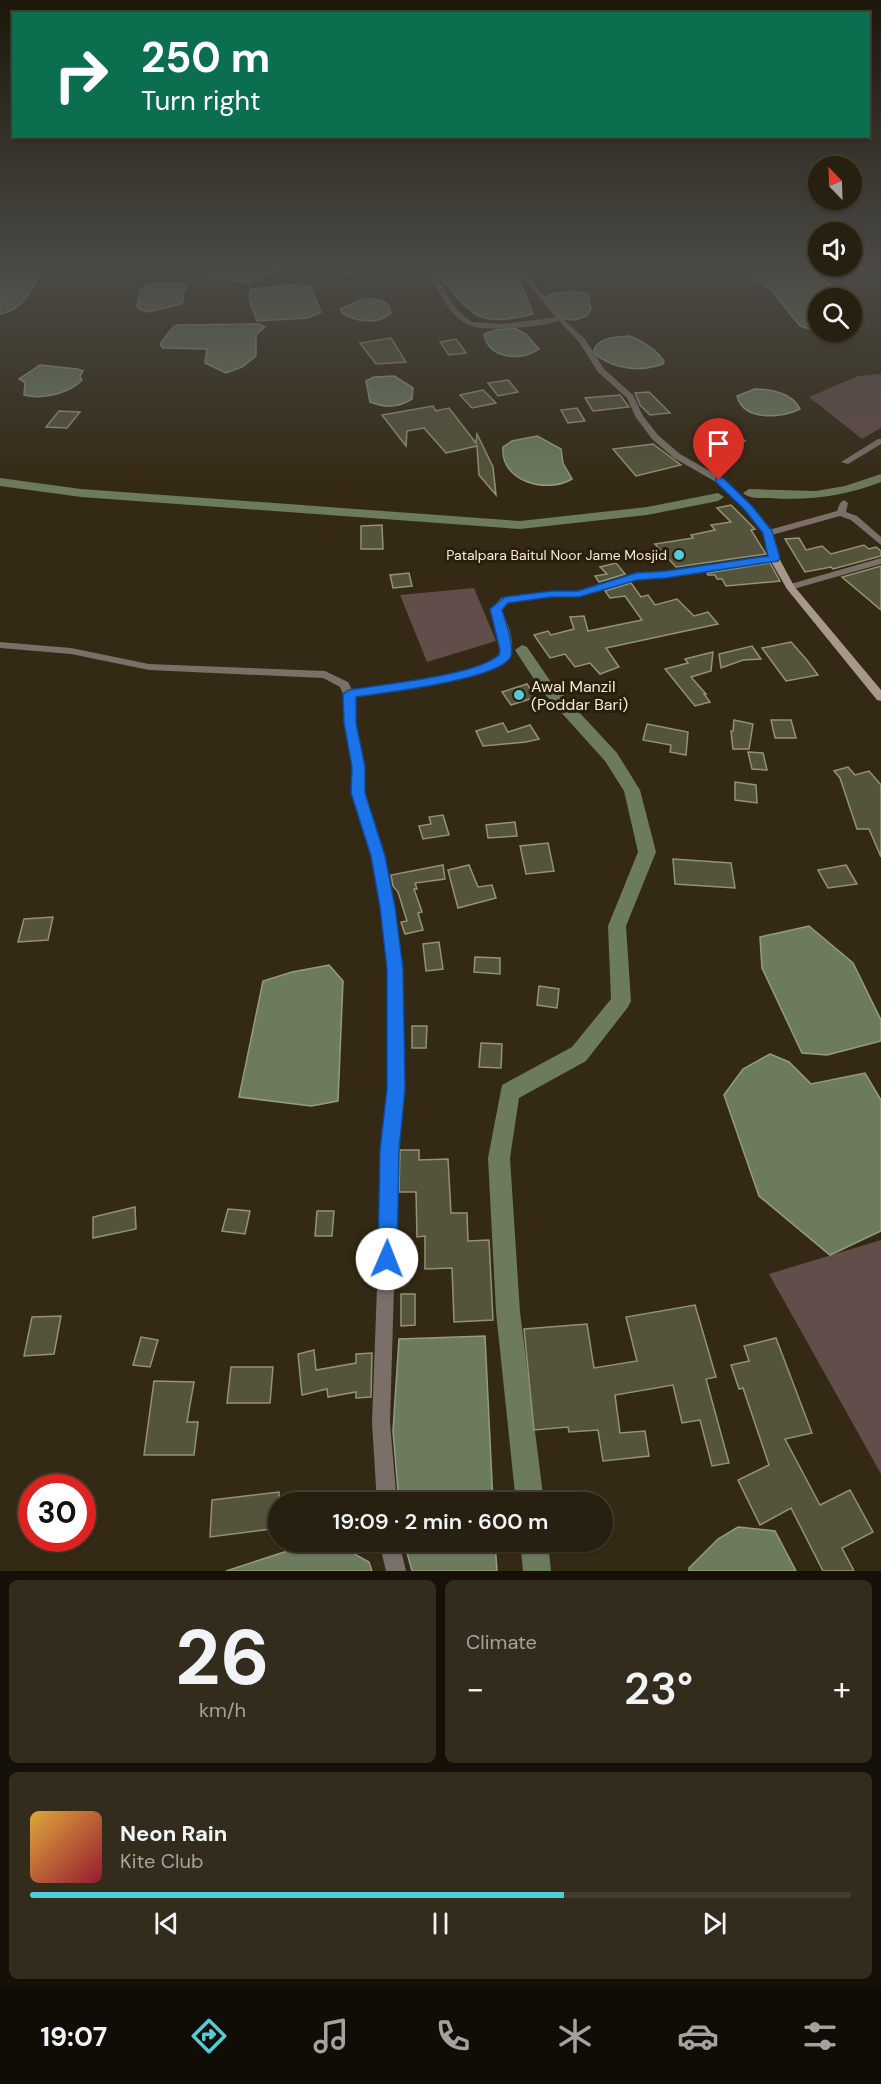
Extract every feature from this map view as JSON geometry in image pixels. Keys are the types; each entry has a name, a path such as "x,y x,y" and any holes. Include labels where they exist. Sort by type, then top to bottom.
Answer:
{"main road":[{"path":"748,508 768,533 774,558 790,587 881,697"}],"street":[{"path":"583,342 601,370 630,397 639,416 655,437 677,456 719,480 748,508"},
{"path":"845,462 881,441"},
{"path":"768,533 842,508 881,542"},
{"path":"349,694 471,674 498,663 505,657 506,650 496,609 505,600 552,594 579,594 636,576 666,574 774,558"},
{"path":"790,587 881,561"},
{"path":"0,645 71,651 149,667 324,675 344,685 349,694 350,723 359,767 358,793 378,856 388,907 395,969 396,1089 390,1150 381,1423 386,1492"},
{"path":"391,1552 396,1571"}],"shaded area":[{"path":"256,342 256,356 242,367 226,373 205,363 207,349 163,348 160,344"},
{"path":"487,342 533,342 539,349 515,357 506,356 492,349"},
{"path":"643,342 653,349 664,361 663,364 653,367 635,369 618,366 593,353 598,344"},
{"path":"40,365 83,371 80,376 82,380 71,389 56,394 39,397 24,395 25,383 19,379"},
{"path":"881,374 881,428 862,439 809,397 858,376"},
{"path":"394,376 413,388 412,399 391,406 370,402 366,381 374,377"},
{"path":"755,389 774,391 787,396 800,409 774,416 755,414 741,404 737,396"},
{"path":"537,436 561,449 563,463 572,479 562,483 538,485 527,482 509,469 504,459 503,447 512,441"},
{"path":"474,588 496,641 427,662 400,595"},
{"path":"809,926 853,963 881,1020 881,1041 827,1055 802,1053 762,968 760,937"},
{"path":"329,965 343,981 338,1101 311,1106 239,1097 263,981 292,972"},
{"path":"770,1054 789,1062 811,1084 865,1073 881,1100 881,1231 830,1255 759,1196 724,1095 743,1069"},
{"path":"881,1240 881,1474 769,1274"},
{"path":"485,1336 492,1492 398,1492 393,1431 399,1339"},
{"path":"738,1527 775,1531 796,1571 689,1571 689,1568 718,1539"},
{"path":"284,1552 351,1552 369,1562 372,1571 226,1571"},
{"path":"407,1552 496,1552 497,1571 412,1571"}],"building":[{"path":"394,342 406,362 376,364 360,343"},
{"path":"440,342 458,342 466,353 449,355"},
{"path":"508,380 518,392 498,396 488,383"},
{"path":"483,390 496,403 472,408 460,395"},
{"path":"649,392 670,413 650,415 640,405 635,393"},
{"path":"620,395 629,407 593,411 585,398"},
{"path":"433,406 436,411 449,408 476,443 477,434 493,467 496,495 479,475 477,446 446,453 424,428 407,431 406,446 382,415"},
{"path":"577,408 585,421 568,423 561,410"},
{"path":"59,411 80,412 67,428 46,427"},
{"path":"729,426 745,441 728,444 712,429"},
{"path":"653,444 681,465 636,476 613,449"},
{"path":"731,505 755,529 751,530 766,554 676,567 655,544 693,538 691,535 715,530 711,525 731,522 717,508"},
{"path":"382,525 383,549 361,549 361,526"},
{"path":"799,538 806,550 822,546 831,554 864,545 869,549 876,547 881,551 881,556 833,569 831,567 805,572 785,539"},
{"path":"616,563 625,574 599,582 595,576 607,574 600,567"},
{"path":"770,563 780,581 726,586 722,579 717,579 715,575 707,573"},
{"path":"881,566 881,610 842,577"},
{"path":"409,573 412,586 393,588 390,575"},
{"path":"631,583 641,597 648,595 655,605 677,599 694,616 708,612 718,624 606,648 619,667 600,674 590,663 575,667 565,654 550,658 534,635 548,631 551,635 574,629 570,617 584,616 588,631 642,620 625,596 610,598 605,591"},
{"path":"791,642 818,675 786,681 762,648"},
{"path":"752,646 761,659 743,660 721,668 719,654"},
{"path":"713,652 711,671 691,677 710,702 695,706 665,669 688,663 685,659"},
{"name":"Awal Manzil (Poddar Bari)","path":"527,684 536,697 511,705 502,692"},
{"path":"734,720 753,724 749,749 733,749 731,731 733,731"},
{"path":"771,720 791,720 796,738 775,738"},
{"path":"503,723 508,732 530,725 539,739 483,746 476,731"},
{"path":"647,724 688,732 686,755 670,752 671,745 643,740"},
{"path":"748,752 763,753 767,770 752,769"},
{"path":"848,767 855,775 869,771 881,785 881,857 869,829 857,829 840,778 834,771"},
{"path":"735,782 756,785 757,803 735,800"},
{"path":"443,815 449,835 423,839 419,826 431,824 429,817"},
{"path":"515,822 517,836 488,838 486,825"},
{"path":"548,843 554,871 526,874 520,846"},
{"path":"673,859 731,863 735,888 675,884"},
{"path":"443,865 445,879 415,883 417,889 414,889 422,912 418,913 423,930 405,934 401,922 407,921 391,875"},
{"path":"469,865 478,887 492,885 496,898 458,908 448,870"},
{"path":"846,865 857,884 828,888 818,870"},
{"path":"53,917 48,940 18,942 24,919"},
{"path":"439,942 443,969 426,971 423,944"},
{"path":"475,957 500,958 500,974 474,972"},
{"path":"539,986 559,989 557,1008 537,1005"},
{"path":"412,1026 427,1026 426,1048 412,1048"},
{"path":"481,1043 502,1044 501,1068 479,1067"},
{"path":"400,1150 419,1150 419,1160 448,1159 451,1213 467,1213 468,1241 489,1240 493,1320 454,1322 452,1268 425,1269 425,1236 417,1237 416,1192 399,1192"},
{"path":"135,1207 136,1229 93,1238 93,1217"},
{"path":"228,1209 250,1211 245,1234 222,1231"},
{"path":"317,1211 334,1211 332,1236 315,1236"},
{"path":"401,1294 415,1294 415,1325 401,1326"},
{"path":"695,1305 716,1377 706,1379 729,1463 712,1466 700,1420 682,1423 673,1385 615,1395 620,1433 645,1431 649,1456 603,1461 598,1430 569,1432 568,1427 534,1430 524,1329 587,1324 594,1368 637,1361 626,1317"},
{"path":"61,1316 54,1354 24,1356 32,1317"},
{"path":"141,1337 158,1340 150,1367 133,1365"},
{"path":"776,1338 812,1433 785,1439 820,1505 850,1490 873,1532 842,1548 854,1571 823,1571 791,1508 760,1525 738,1480 769,1465 743,1388 739,1389 731,1365 749,1361 744,1346"},
{"path":"314,1350 316,1370 356,1363 356,1354 372,1353 371,1397 356,1398 356,1392 328,1397 327,1389 302,1395 298,1354"},
{"path":"231,1367 273,1367 270,1403 227,1403"},
{"path":"154,1381 194,1382 187,1422 198,1422 194,1455 144,1455"},
{"path":"268,1493 268,1529 210,1537 212,1500"}],"waterway":[{"path":"749,493 784,496 816,495 864,485 881,478"},
{"path":"0,482 81,493 520,525 647,511 718,497"},
{"path":"522,650 546,686 611,757 632,790 647,852 617,926 621,1001 579,1054 509,1092 499,1158 508,1312 529,1492"},
{"path":"535,1552 537,1571"}],"place":[{"name":"Patalpara Baitul Noor Jame Mosjid","path":"679,555"},
{"name":"Awal Manzil (Poddar Bari)","path":"519,695"}],"route":[{"path":"387,1259 390,1150 396,1089 395,969 388,907 378,856 358,793 359,767 350,723 349,694 471,674 498,663 505,657 506,650 496,609 505,600 552,594 579,594 636,576 666,574 774,558 768,533 748,508 719,480"}]}
